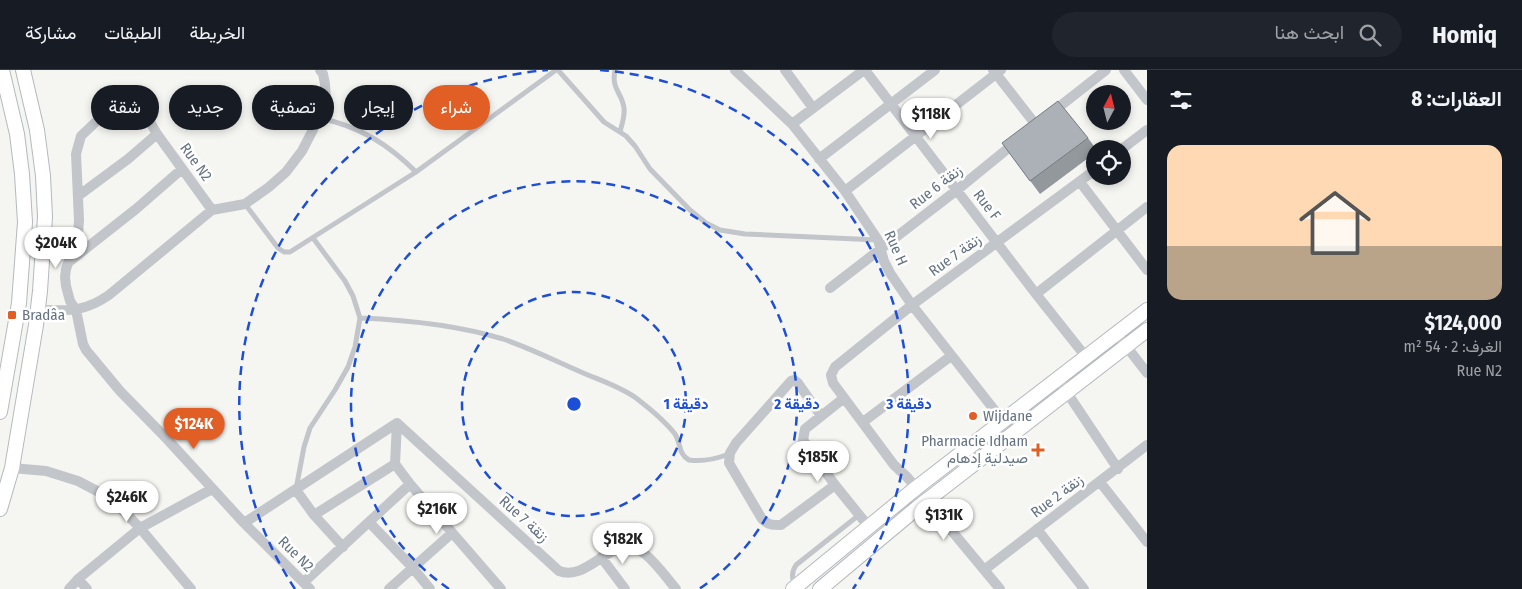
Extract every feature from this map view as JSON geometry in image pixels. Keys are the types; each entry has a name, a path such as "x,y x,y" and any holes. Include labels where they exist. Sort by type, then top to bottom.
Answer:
{"main road":[{"path":"0,412 19,303 24,222 22,174 17,134 2,70"},
{"path":"0,510 6,467 38,310 45,218 43,176 37,130 23,70"},
{"path":"794,588 916,488 1147,310"},
{"path":"820,589 927,501 1147,330"}],"street":[{"name":"Rue H","path":"736,70 792,124 845,191 879,245 890,273 912,305 1004,421"},
{"path":"792,124 864,70"},
{"name":"Rue F","path":"864,70 1086,357"},
{"path":"819,159 935,70"},
{"name":"Rue 6 زنقة","path":"830,288 879,245 957,190 1106,70"},
{"path":"1124,70 1147,100"},
{"path":"322,71 324,85"},
{"path":"845,191 997,71 1029,131"},
{"path":"790,72 813,108"},
{"name":"Rue N2","path":"212,210 157,134 136,98 123,96 81,136 76,154 78,236 66,269 66,286 70,301 76,310 86,350 120,391 306,586"},
{"path":"38,310 76,310 98,303 109,296 212,210 245,204 269,187 286,172 302,151 313,130"},
{"path":"1131,142 1147,130"},
{"path":"78,196 128,159 157,134"},
{"path":"69,262 136,209 182,169"},
{"name":"Rue 7 زنقة","path":"844,398 831,379 832,371 835,367 912,305 1086,177"},
{"path":"1080,182 1147,270"},
{"path":"1036,294 1147,207"},
{"path":"1116,333 1147,373"},
{"path":"863,422 951,356"},
{"path":"1058,379 1118,469"},
{"path":"821,416 798,383 794,380 791,381 736,443 730,453 729,462 762,519 772,526 781,525 834,485"},
{"path":"869,527 834,485 805,444 803,436 805,429 844,398 894,465 907,477 1000,589"},
{"path":"244,523 397,423"},
{"path":"397,423 395,464 496,587"},
{"name":"Rue 7 زنقة","path":"397,423 559,571 565,573 575,572 620,548 634,548 657,566 676,589"},
{"name":"Rue 2 زنقة","path":"984,570 1147,445"},
{"path":"314,515 395,464"},
{"path":"6,467 46,471 78,481 112,499 140,528 191,589"},
{"path":"1100,482 1147,542"},
{"path":"306,586 343,547 410,484"},
{"path":"69,589 140,528 212,489"},
{"path":"296,490 314,515 343,547"},
{"path":"370,522 430,589"},
{"path":"1037,529 1084,589"},
{"path":"389,589 452,533"},
{"path":"601,557 625,589"},
{"path":"78,580 87,589"}],"lane":[{"path":"245,204 278,248 284,252 297,249 416,172 557,70 604,122 626,136 650,169 690,210 706,223 720,230 745,234 879,245"},
{"path":"615,70 614,83 624,107 624,117 620,132"},
{"path":"334,121 356,128 395,152 416,172"},
{"path":"296,490 304,447 310,428 348,367 355,347 360,318 346,282 313,238"},
{"path":"360,318 412,321 468,330 504,340 626,392 647,407 674,432 678,438 682,454 689,460 719,458 730,453"},
{"path":"794,588 792,578 793,569 796,565 859,515"}],"building":[{"path":"1058,101 1088,138 1030,181 1002,143"}],"place":[{"name":"Bradâa","path":"12,315"},
{"name":"Wijdane","path":"973,416"},
{"name":"Pharmacie Idham صيدلية إدهام","path":"1038,450"}]}
